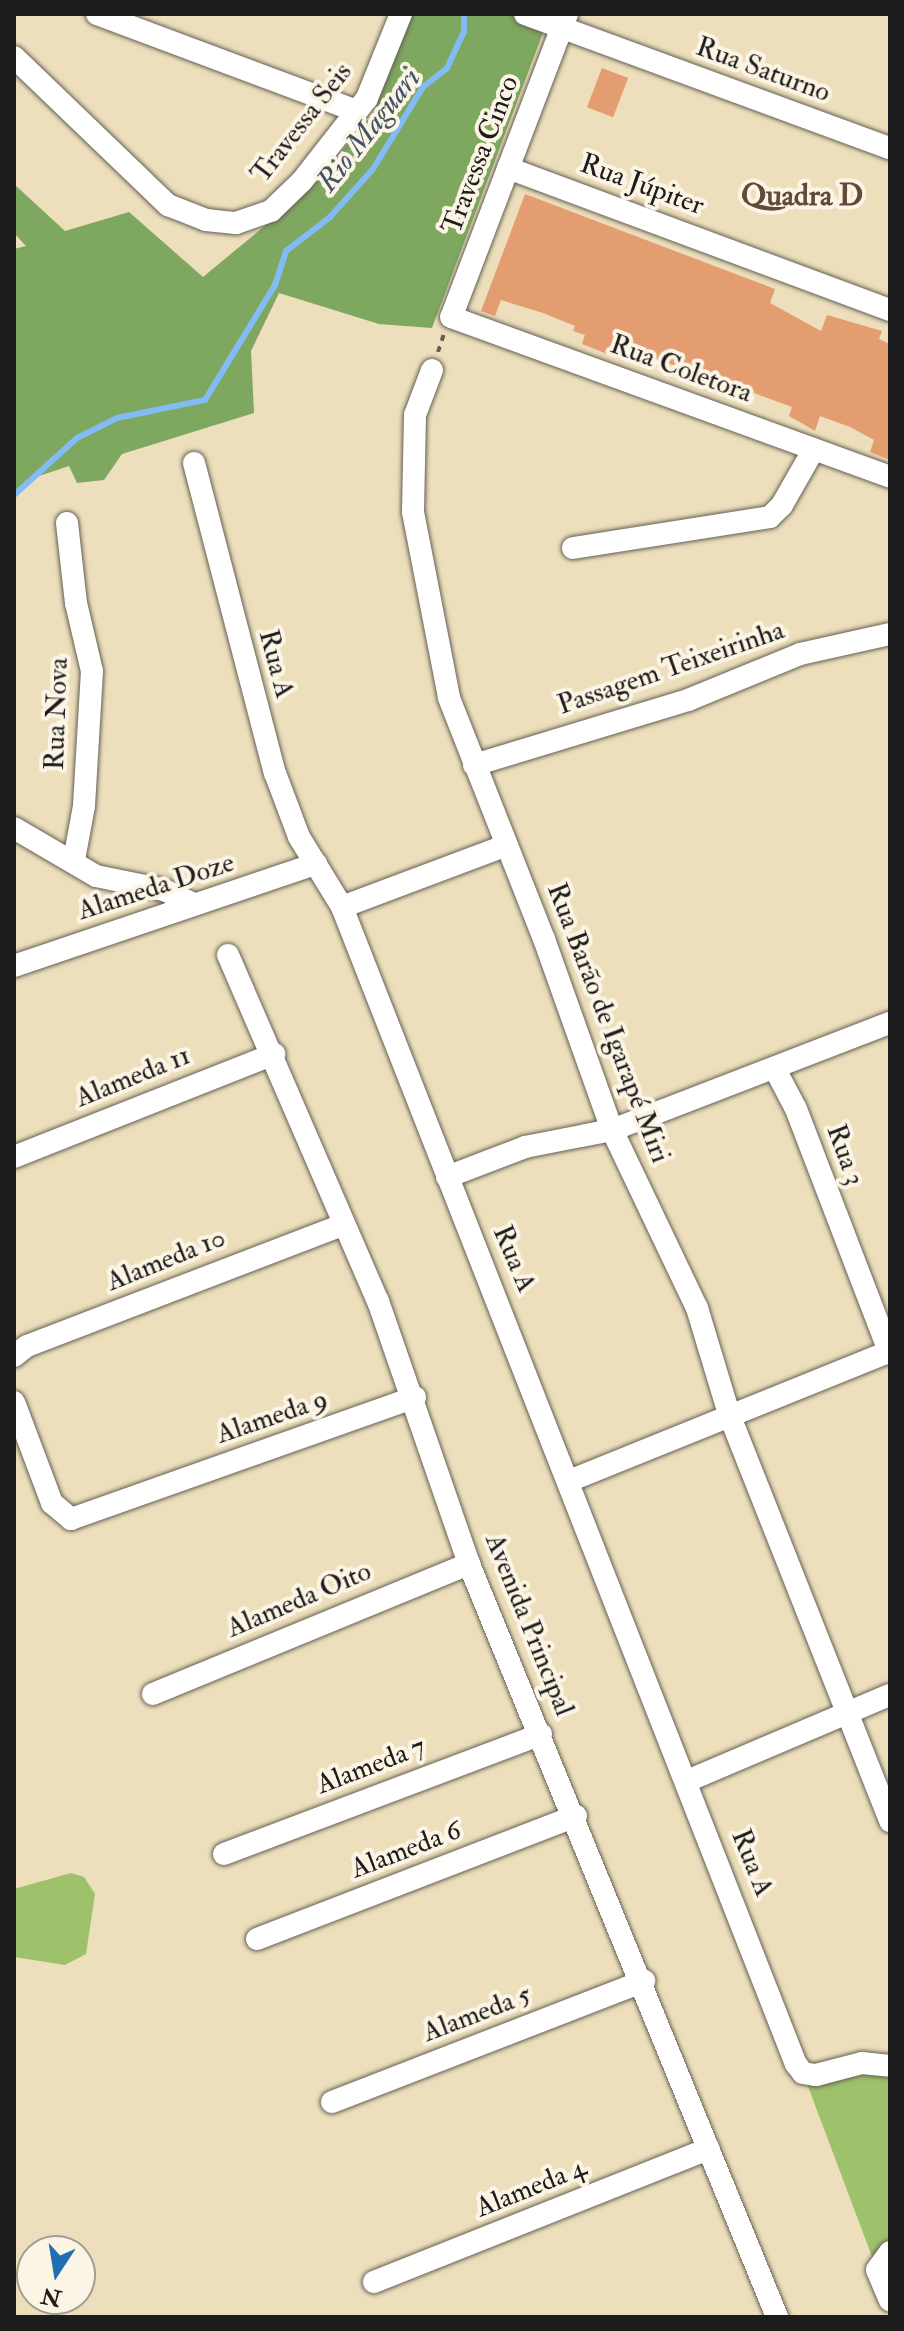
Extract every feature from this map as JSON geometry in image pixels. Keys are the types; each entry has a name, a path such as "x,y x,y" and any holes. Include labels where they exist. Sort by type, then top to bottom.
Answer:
{"street":[{"path":"97,14 356,111"},
{"name":"Travessa Seis","path":"14,57 168,205 223,224 256,219 302,181 373,86 401,14"},
{"name":"Rua Saturno","path":"525,14 564,21 890,148"},
{"name":"Travessa Cinco","path":"451,317 564,21"},
{"name":"Rua Júpiter","path":"508,168 890,310"},
{"name":"Rua Coletora","path":"451,317 890,477"},
{"name":"Rua Barão de Igarapé Miri","path":"432,370 415,415 413,512 449,698 612,1130 697,1308 729,1414 890,1821"},
{"path":"573,548 770,517 782,505 814,449"},
{"name":"Rua A","path":"194,463 275,773 299,837 342,907 803,2073 816,2075 862,2063 890,2066"},
{"name":"Rua Nova","path":"67,523 76,603 92,671 84,806 74,860"},
{"name":"Passagem Teixeirinha","path":"474,765 688,700 800,654 890,634"},
{"path":"14,828 74,860 96,876 164,890 192,903"},
{"path":"342,907 507,845"},
{"name":"Alameda Doze","path":"14,966 192,903 316,864"},
{"name":"Avenida Principal","path":"228,955 274,1054 415,1397 469,1564 644,1981 777,2317"},
{"path":"447,1177 525,1147 612,1130 890,1023"},
{"name":"Alameda 11","path":"14,1157 274,1054"},
{"name":"Rua 3","path":"775,1069 796,1109 890,1352"},
{"name":"Alameda 10","path":"14,1356 27,1346 342,1225"},
{"path":"569,1481 729,1414 890,1352"},
{"name":"Alameda 9","path":"14,1402 62,1516 78,1518 147,1490 415,1397"},
{"name":"Alameda Oito","path":"153,1694 469,1564"},
{"path":"687,1781 890,1695"},
{"name":"Alameda 7","path":"224,1854 541,1734"},
{"name":"Alameda 6","path":"257,1939 576,1816"},
{"name":"Alameda 5","path":"332,2102 644,1981"},
{"name":"Alameda 4","path":"374,2282 709,2149"},
{"path":"890,2252 877,2270 890,2300"}],"path":[{"path":"432,370 451,317"}],"green space":[{"path":"404,14 550,14 432,328 379,324 279,293 251,351 254,413 122,454 104,480 77,483 69,466 30,479 14,495 14,249 26,246 14,233 14,184 65,231 129,212 203,277 313,186 375,111"},
{"path":"71,1873 84,1877 95,1894 86,1954 65,1965 14,1957 14,1889"},
{"path":"890,2066 890,2252 877,2270 803,2073"}],"building":[{"path":"602,68 628,78 613,117 587,107"},
{"path":"525,194 775,289 770,303 821,331 827,315 882,331 879,339 890,344 890,460 870,452 874,440 850,427 820,416 815,431 789,416 792,407 711,377 708,385 680,374 682,368 624,348 620,359 582,344 585,335 573,331 575,326 543,313 501,300 495,316 481,311"}],"waterway":[{"name":"Rio Maguari","path":"14,495 77,438 117,418 205,400 275,285 286,251 330,217 373,169 423,87 447,68 464,32 464,14"}],"district":[{"name":"Quadra D","path":"802,196"}]}
